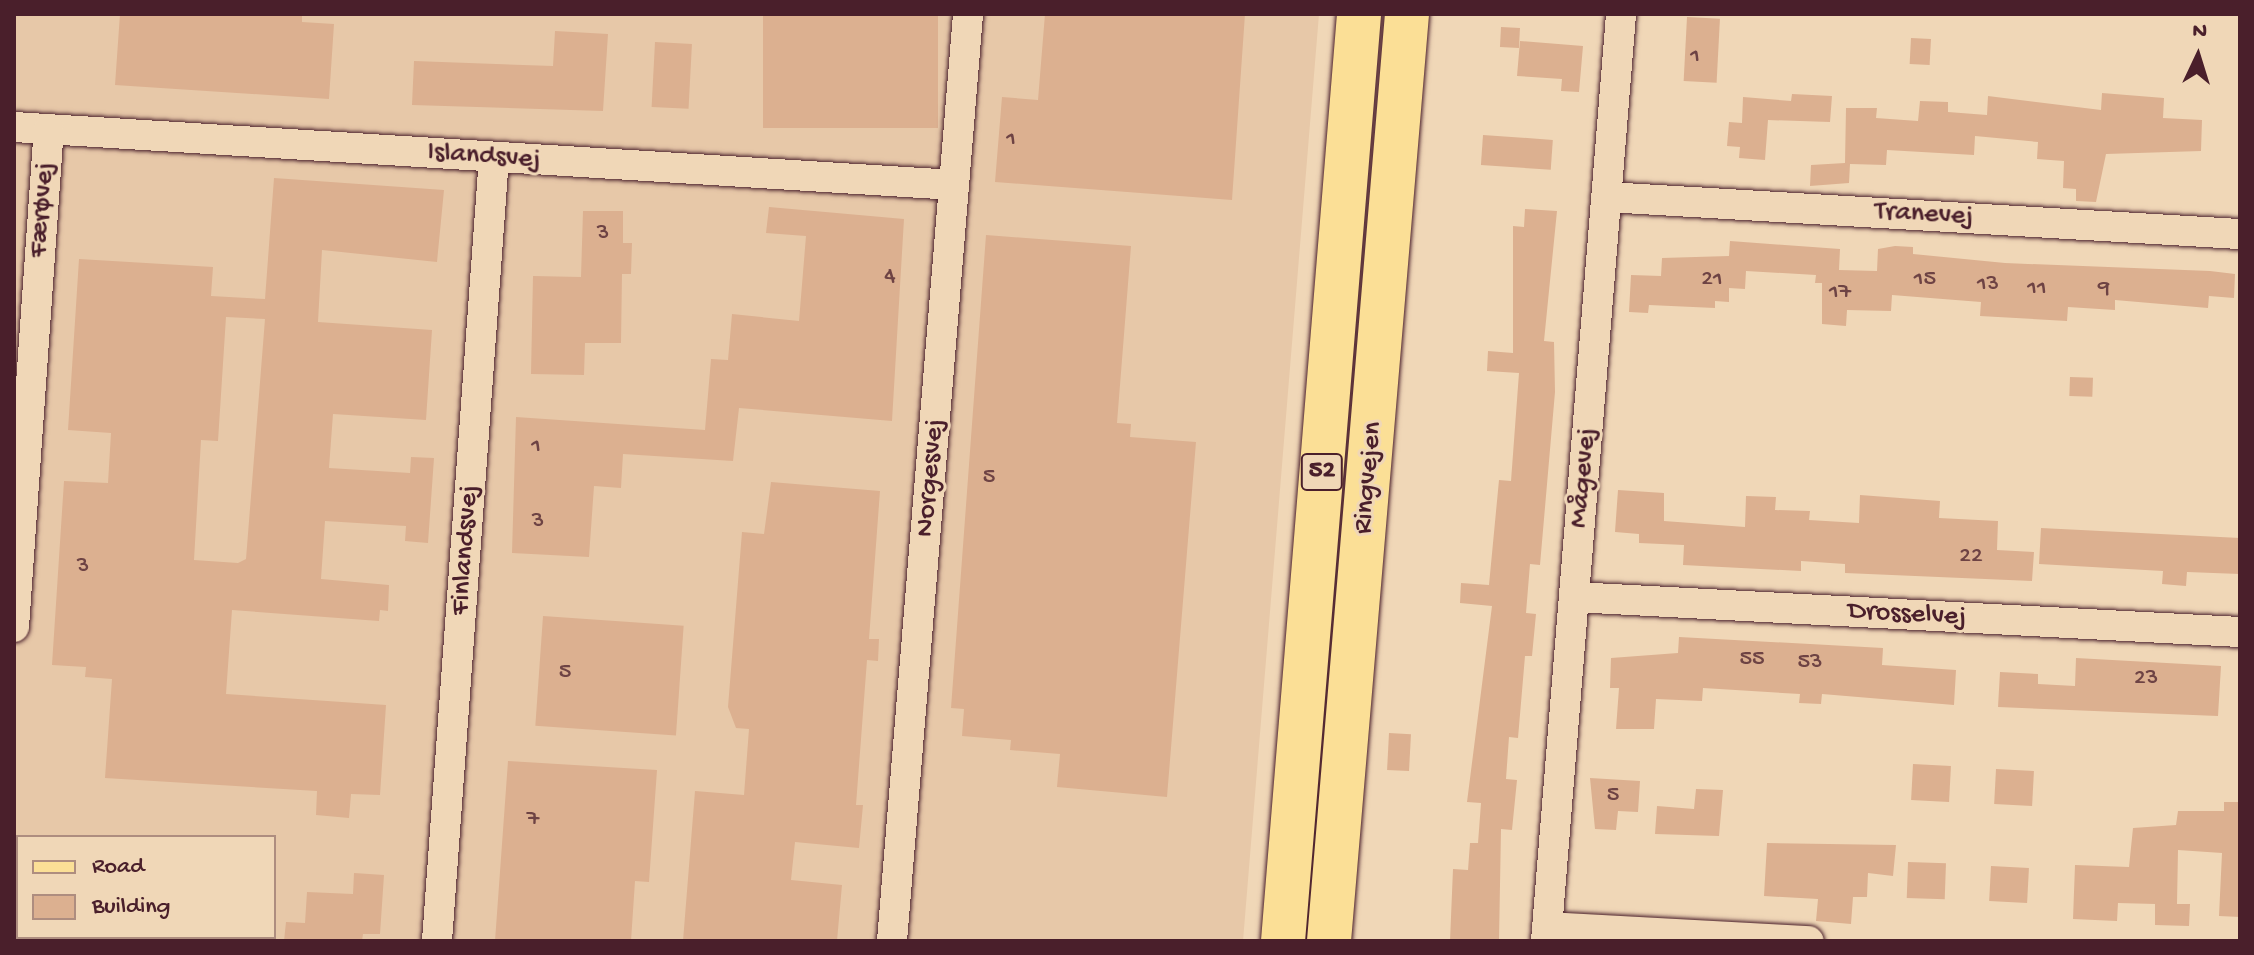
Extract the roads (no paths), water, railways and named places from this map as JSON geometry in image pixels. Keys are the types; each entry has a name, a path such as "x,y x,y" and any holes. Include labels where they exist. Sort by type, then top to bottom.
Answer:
{"main road":[{"name":"Ringvejen","path":"1283,941 1359,14"},
{"name":"Ringvejen","path":"1329,941 1407,14"}],"street":[{"name":"Norgesvej","path":"892,941 968,14"},
{"name":"Mågevej","path":"1546,934 1621,14"},
{"name":"Islandsvej","path":"14,127 954,185"},
{"name":"Færøvej","path":"14,627 49,129"},
{"name":"Finlandsvej","path":"437,941 494,158"},
{"name":"Tranevej","path":"1607,197 2240,234"},
{"name":"Drosselvej","path":"1574,597 2240,632"},
{"path":"1546,934 1809,941"}]}
